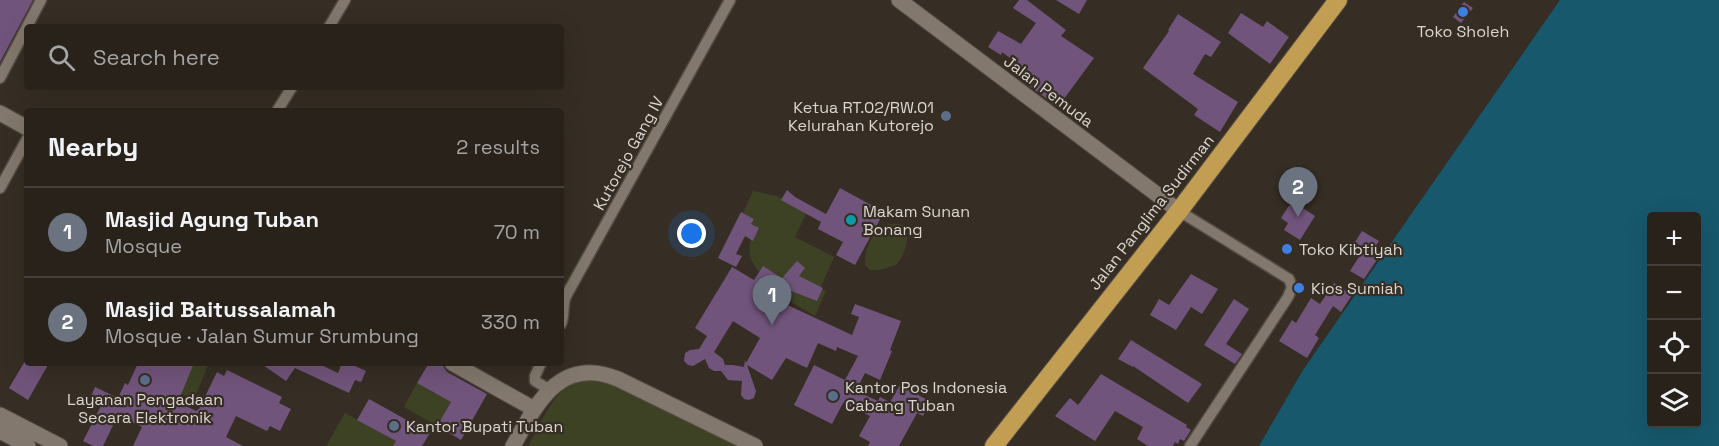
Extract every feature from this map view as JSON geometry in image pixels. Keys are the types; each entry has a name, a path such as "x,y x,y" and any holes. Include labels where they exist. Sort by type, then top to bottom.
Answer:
{"highway":[{"name":"Jalan Panglima Sudirman","path":"994,446 1179,211 1338,0"}],"main road":[{"name":"Jalan Pemuda","path":"899,0 1179,211"},
{"path":"0,113 24,126"},
{"path":"457,366 534,409"},
{"path":"513,446 534,409 550,390 563,380 592,372 618,379 755,446"},
{"path":"0,415 60,446"},
{"path":"0,431 28,446"}],"street":[{"path":"28,24 41,0"},
{"path":"331,24 345,0"},
{"name":"Kutorejo Gang IV","path":"564,303 730,0"},
{"path":"0,78 24,32"},
{"path":"279,108 290,90"},
{"path":"0,188 24,145"},
{"path":"1179,211 1289,279 1292,286 1288,297 1190,446"},
{"path":"540,366 534,378 536,383 550,390"}],"green space":[{"path":"753,191 777,196 806,214 795,237 834,257 820,289 826,291 815,316 788,300 796,286 763,266 759,272 752,261 751,240 753,241 759,229 751,224 754,219 743,213"},
{"path":"890,224 900,224 907,230 907,244 904,253 896,265 880,270 870,270 865,265 868,246 879,230"},
{"path":"191,366 208,366 194,399 170,389"},
{"path":"600,377 747,446 528,446 549,407 563,390 581,380"},
{"path":"417,383 451,402 437,426 404,407"},
{"path":"345,413 396,441 393,446 326,446"}],"water":[{"path":"1560,0 1719,0 1719,446 1259,446 1303,370"}],"building":[{"path":"0,0 33,0 0,62"},
{"path":"1019,0 1027,0 1066,30 1061,36 1094,58 1058,107 1028,85 1035,77 1002,52 1001,55 988,47 998,31 1021,44 1036,23 1013,8"},
{"path":"1056,0 1087,0 1079,14"},
{"name":"Toko Sholeh","path":"1464,2 1473,8 1461,23 1453,17"},
{"path":"1241,13 1263,27 1267,21 1289,37 1270,64 1228,33"},
{"path":"1178,14 1221,42 1211,57 1205,54 1193,74 1238,102 1220,132 1194,115 1198,109 1143,68"},
{"name":"Makam Sunan Bonang","path":"840,188 884,212 855,265 836,255 843,242 818,229 821,222 781,200 787,190 826,214"},
{"path":"1292,201 1315,216 1300,240 1284,230 1288,223 1281,218"},
{"path":"741,212 754,219 751,224 759,228 753,241 745,236 736,254 742,256 736,267 718,258"},
{"path":"1362,231 1379,241 1371,253 1355,242"},
{"path":"1364,249 1378,258 1364,279 1350,271"},
{"path":"797,261 805,268 799,276 823,288 817,301 786,289 781,302 852,335 859,317 851,314 855,304 901,321 880,380 865,373 856,391 878,401 880,397 890,402 900,385 931,402 923,416 917,413 899,446 868,446 870,442 859,436 870,416 843,403 832,424 794,405 814,365 845,380 858,356 837,347 836,351 818,343 807,368 786,358 772,380 747,365 756,391 754,398 749,400 744,399 741,395 742,381 728,380 721,371 709,368 705,359 693,366 684,361 685,353 699,349 707,336 695,328 732,267 754,280 763,266 782,278","holes":["733,321 760,338 746,363 745,360 744,367 725,365 723,359 714,352"]},
{"path":"1191,274 1218,289 1202,314 1191,307 1176,330 1150,315 1159,299 1169,305"},
{"path":"1334,283 1352,295 1341,312 1333,306 1315,335 1319,338 1307,358 1279,341 1292,320 1296,323 1311,298 1320,304"},
{"path":"1234,299 1249,309 1226,344 1242,354 1235,364 1204,345"},
{"path":"1131,340 1202,384 1188,403 1133,366 1118,359"},
{"path":"24,363 24,366 47,366 28,400 9,388"},
{"path":"137,366 193,366 178,402 196,411 217,372 224,376 227,370 282,397 279,403 291,409 280,431 270,426 267,431 236,416 226,437 243,446 133,446 142,427 118,415 103,446 93,446 83,441 102,404 90,398 95,387 118,398 125,383 128,385"},
{"path":"264,366 323,366 338,373 341,366 355,366 366,371 361,382 355,380 349,393 295,368 286,381"},
{"path":"427,366 443,366 447,372 487,394 461,440 437,426 451,402 417,383"},
{"path":"1101,374 1187,425 1186,427 1191,430 1184,441 1180,439 1178,444 1175,442 1173,446 1148,446 1137,439 1143,427 1115,411 1095,441 1055,416 1070,398 1078,405"},
{"name":"Kantor Bupati Tuban","path":"369,399 430,433 422,446 393,446 396,441 357,420"}],"place":[{"name":"Toko Sholeh","path":"1463,12"},
{"name":"Ketua RT.02/RW.01 Kelurahan Kutorejo","path":"946,116"},
{"name":"Masjid Baitussalamah","path":"1298,217"},
{"name":"Makam Sunan Bonang","path":"851,220"},
{"name":"Toko Kibtiyah","path":"1287,249"},
{"name":"Kios Sumiah","path":"1299,288"},
{"name":"Masjid Agung Tuban","path":"772,325"},
{"name":"Layanan Pengadaan Secara Elektronik","path":"145,380"},
{"name":"Kantor Pos Indonesia Cabang Tuban","path":"833,396"},
{"name":"Kantor Bupati Tuban","path":"394,426"}]}
